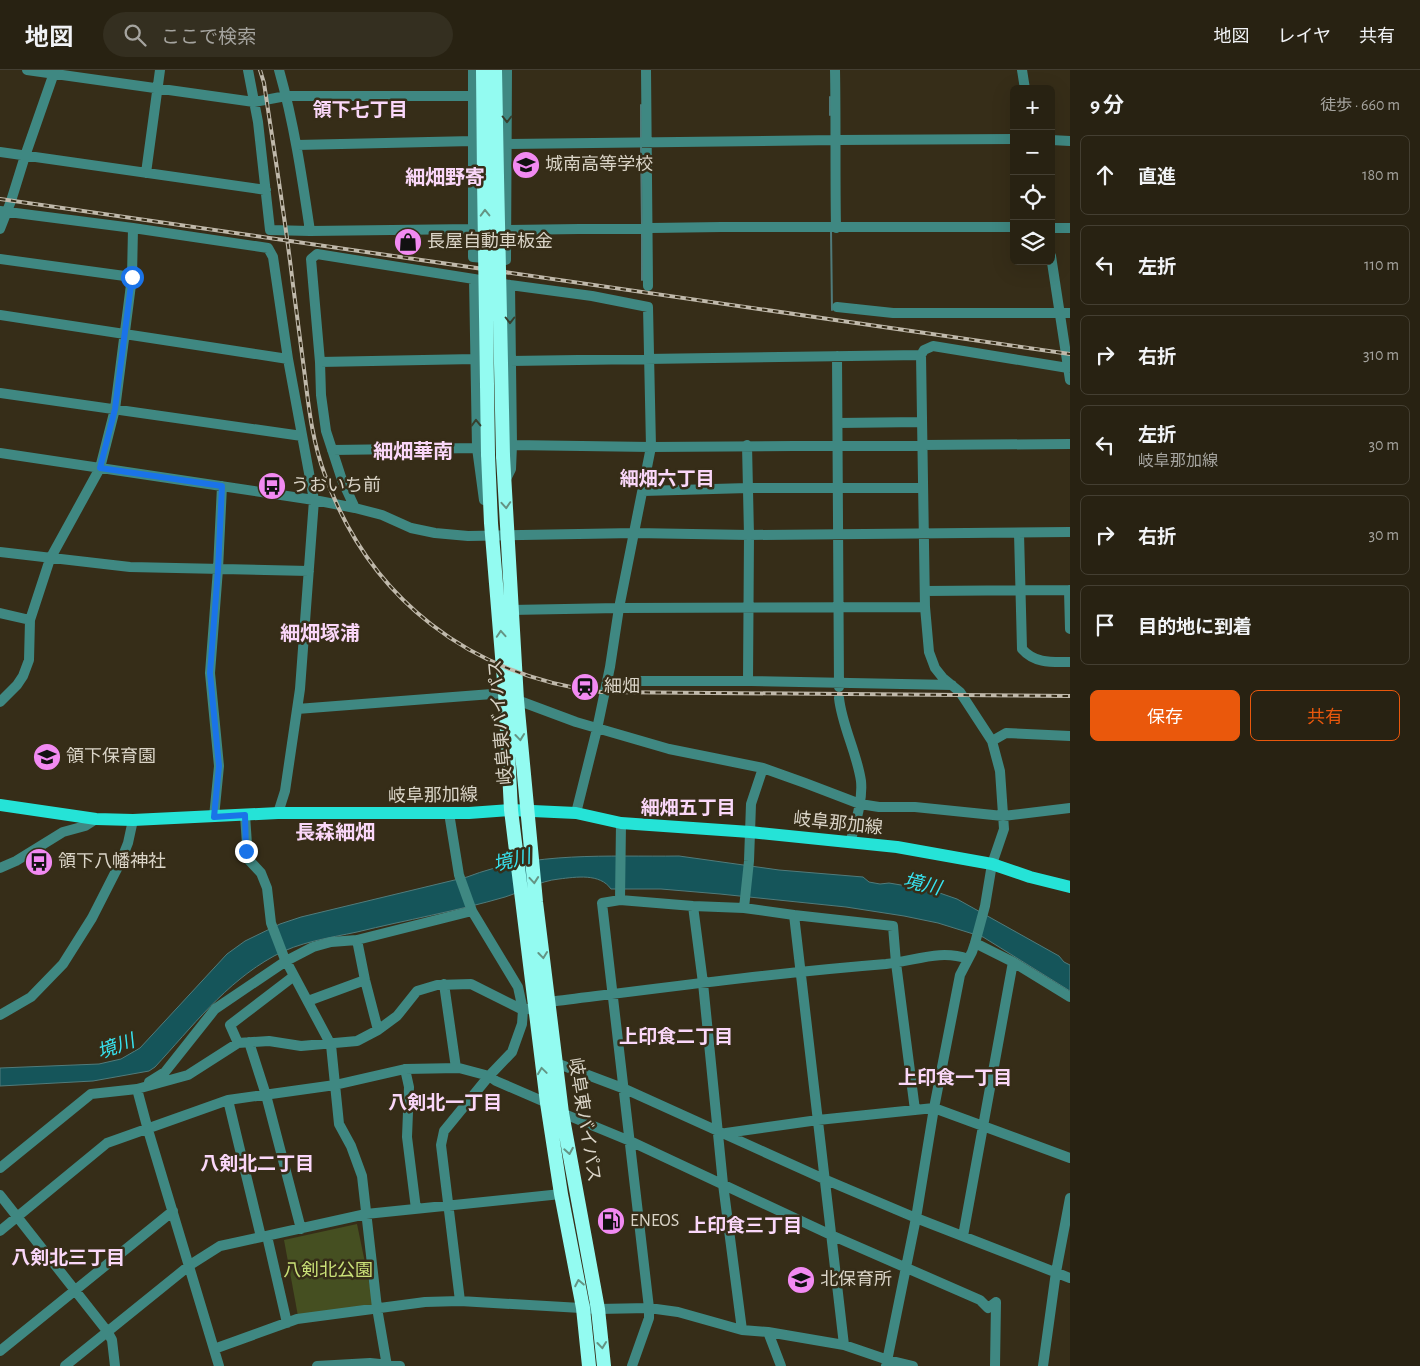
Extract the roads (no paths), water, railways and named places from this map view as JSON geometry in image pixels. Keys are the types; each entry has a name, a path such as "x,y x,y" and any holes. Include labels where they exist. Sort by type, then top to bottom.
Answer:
{"highway":[{"name":"岐阜東バイパス","path":"483,70 491,177"},
{"name":"岐阜東バイパス","path":"496,70 491,177 489,453 492,529 511,697 528,810 532,854 528,1009 584,1308 589,1366"},
{"name":"岐阜東バイパス","path":"489,453 504,483 508,536 511,810 517,857 530,908 549,1002 562,1113 598,1309 604,1366"}],"main road":[{"name":"岐阜那加線","path":"0,806 96,819 133,820 278,813 449,813 511,810 576,813 621,823 750,832 897,847 992,864 1030,878 1070,887"}],"street":[{"path":"27,70 54,72 158,90 254,102 286,96 473,96"},
{"path":"146,174 160,70"},
{"path":"248,70 254,102 270,230 473,229"},
{"path":"279,70 297,145 310,231"},
{"path":"473,70 473,257 506,260 507,70"},
{"path":"646,70 648,286"},
{"path":"835,70 837,140 835,181 836,228"},
{"path":"1022,70 1024,85"},
{"path":"0,229 3,211 11,201 24,156 54,72"},
{"path":"507,144 1010,140"},
{"path":"1055,140 1070,141"},
{"path":"297,145 473,141"},
{"path":"0,152 266,190"},
{"path":"3,211 268,248 273,257 288,359 314,500 297,709 285,791 278,813"},
{"path":"507,230 1010,227"},
{"path":"0,702 20,681 29,660 30,620 50,559 100,468 115,409 132,277 133,228"},
{"path":"1055,228 1070,228"},
{"path":"355,508 342,480 326,431 322,404 311,259 317,254 474,280 592,296 648,307 650,447 619,608 610,667 576,813"},
{"path":"0,259 132,277"},
{"path":"1053,265 1065,314 1070,380"},
{"path":"332,450 489,453 475,359 474,280"},
{"path":"504,483 511,469 512,445 510,285"},
{"path":"836,307 893,313 1065,314"},
{"path":"0,315 288,359"},
{"path":"887,1363 916,1218 934,1108 960,975 976,941 985,906 992,864 1004,829 1000,771 992,741 978,718 953,685 943,678 935,668 929,652 925,607 921,355 924,350 933,346 1068,368"},
{"path":"510,361 921,355"},
{"path":"837,356 839,689 861,783 860,804 850,843"},
{"path":"320,362 475,359"},
{"path":"0,393 302,436"},
{"path":"838,423 922,422"},
{"path":"512,445 650,447 1070,444"},
{"path":"747,445 749,535 748,681"},
{"path":"0,453 314,500 355,508 382,516 410,528 468,536 492,529 508,536 635,532 749,535 1070,532"},
{"path":"214,817 219,766 210,673 222,486"},
{"path":"643,490 924,488"},
{"path":"1019,533 1022,649 1043,662 1070,662"},
{"path":"0,552 130,567 309,571"},
{"path":"925,591 1070,590 1070,629"},
{"path":"510,610 925,607"},
{"path":"0,613 30,620"},
{"path":"630,681 748,681 839,689 953,685"},
{"path":"297,709 511,697 597,728 689,754 763,768 860,804 1002,816 1070,808"},
{"path":"992,741 1006,733 1070,736"},
{"path":"744,908 749,861 751,804 763,768"},
{"path":"449,813 459,875 472,910 518,987 528,1009 512,1052 489,1076 444,1131 441,1145 460,1301"},
{"path":"245,815 248,859 261,873 267,888 271,923 285,959 331,1044 339,1124 352,1146 362,1176 377,1308 387,1365"},
{"path":"0,868 16,861 63,832 86,826 96,819"},
{"path":"0,1016 31,997 63,964 92,918 120,863 128,843 133,820"},
{"path":"620,900 621,823"},
{"path":"632,1366 649,1318 649,1308 602,903 620,900 744,908 893,926 915,1110"},
{"path":"693,906 722,1132 723,1184 742,1330"},
{"path":"137,1088 165,1072 216,1010 285,959 313,947 331,942 357,940 472,910"},
{"path":"794,915 844,1345"},
{"path":"357,940 378,1030"},
{"path":"976,941 1070,997"},
{"path":"549,1002 800,971 896,963 944,954 957,955 968,959"},
{"path":"963,1236 1012,962"},
{"path":"238,1043 230,1025 294,976"},
{"path":"308,1002 365,980"},
{"path":"0,1168 91,1094 137,1088 188,1075 238,1043 269,1040 301,1046 357,1041 378,1030 398,1016 417,991 444,984 470,984 528,1009"},
{"path":"444,984 456,1068"},
{"path":"249,1042 266,1095 301,1228"},
{"path":"556,1063 625,1089 824,1179 916,1218 1070,1278"},
{"path":"0,1231 107,1143 228,1100 335,1085 405,1069 456,1068 489,1076 547,1103"},
{"path":"405,1069 409,1087 407,1137 416,1209"},
{"path":"137,1088 219,1366"},
{"path":"228,1100 287,1323"},
{"path":"722,1132 934,1108 1070,1158"},
{"path":"562,1113 630,1141 831,1236 980,1300 988,1308 996,1302 995,1366"},
{"path":"65,1366 190,1266 220,1246 366,1214 562,1194"},
{"path":"0,1196 107,1331 112,1340 116,1366"},
{"path":"1043,1366 1056,1272 1070,1198"},
{"path":"0,1351 173,1212"},
{"path":"214,1349 297,1319 425,1302 460,1301 598,1309 649,1308 694,1316 742,1330 768,1332 844,1345 887,1363 913,1366"},
{"path":"768,1332 781,1366"},
{"path":"317,1366 370,1363 400,1366"}],"water":[{"path":"679,856 779,870 863,877 869,882 889,883 931,890 957,899 1059,956 1070,965 1070,991 983,937 938,923 846,907 661,889 611,889 601,880 573,877 545,882 512,895 487,902 314,941 284,951 256,967 225,992 155,1067 149,1071 93,1081 0,1086 0,1068 99,1064 121,1059 140,1048 227,954 245,941 280,924 301,917 518,863 571,857"}],"waterway":[{"path":"830,97 830,115"},
{"path":"641,105 641,138"},
{"path":"641,145 642,225"},
{"path":"831,230 832,310"},
{"path":"642,232 642,280"}],"railway":[{"path":"260,70 264,83 283,209 310,414 314,439 321,463 344,519 368,559 397,594 431,624 468,649 509,669 554,683 601,692 1070,696"},
{"path":"0,199 1070,354"}],"place":[{"name":"城南高等学校","path":"526,165"},
{"name":"長屋自動車板金","path":"408,242"},
{"name":"うおいち前","path":"272,486"},
{"name":"細畑","path":"585,687"},
{"name":"領下保育園","path":"47,757"},
{"name":"領下八幡神社","path":"39,862"},
{"name":"ENEOS","path":"611,1221"},
{"name":"北保育所","path":"801,1280"}],"district":[{"name":"領下七丁目","path":"360,110"},
{"name":"細畑野寄","path":"445,178"},
{"name":"細畑華南","path":"413,452"},
{"name":"細畑六丁目","path":"667,479"},
{"name":"細畑塚浦","path":"320,634"},
{"name":"細畑五丁目","path":"688,808"},
{"name":"長森細畑","path":"335,833"},
{"name":"上印食二丁目","path":"676,1037"},
{"name":"上印食一丁目","path":"955,1078"},
{"name":"八剣北一丁目","path":"445,1103"},
{"name":"八剣北二丁目","path":"257,1164"},
{"name":"上印食三丁目","path":"745,1226"},
{"name":"八剣北三丁目","path":"68,1258"}],"water label":[{"name":"境川","path":"512,861"},
{"name":"境川","path":"922,885"},
{"name":"境川","path":"116,1047"}],"park label":[{"name":"八剣北公園","path":"328,1271"}]}
